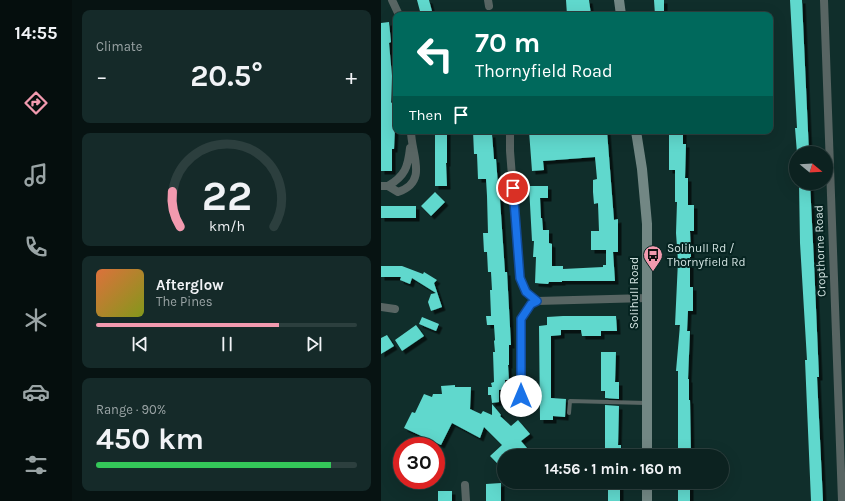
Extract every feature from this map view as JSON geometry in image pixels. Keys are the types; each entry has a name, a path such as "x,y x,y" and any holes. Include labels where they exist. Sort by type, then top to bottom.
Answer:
{"street":[{"path":"392,0 398,12"},
{"path":"619,0 621,12"},
{"name":"Cropthorne Road","path":"824,0 842,501"},
{"path":"384,186 398,192 410,186 414,181 417,169 411,134"},
{"path":"384,186 399,178 406,168 409,161 411,134"},
{"path":"510,134 520,278 526,292 537,301"},
{"name":"Solihull Road","path":"636,134 642,169 647,224 647,449"},
{"path":"510,396 521,396 521,319 531,304 537,301 647,298"},
{"path":"381,307 395,309"},
{"path":"465,485 466,501"},
{"path":"647,489 647,501"}],"lane":[{"path":"569,413 570,401 647,403"}],"building":[{"path":"417,0 429,0 432,12 420,12"},
{"path":"566,0 589,0 591,12 567,12"},
{"path":"654,0 664,0 664,12 655,12"},
{"path":"790,0 802,0 809,146 796,146 795,128 797,128"},
{"path":"389,22 391,42 389,43 392,76 391,103 393,102 393,134 395,134 394,149 392,149 392,171 381,171 381,23"},
{"path":"435,134 447,134 447,186 435,186"},
{"path":"473,134 492,134 494,159 496,159 499,185 505,272 507,272 511,345 509,345 509,380 505,380 505,389 499,390 499,402 492,403 491,395 488,395 488,387 492,387 491,383 494,382 493,352 495,352 495,340 494,325 487,325 486,316 491,316 490,290 492,290 491,272 488,272 487,252 484,252 483,233 488,233 486,179 478,179 477,154 474,154"},
{"path":"529,134 607,134 614,220 618,219 618,252 613,252 615,281 562,281 549,282 548,284 535,283 536,257 533,257 534,241 532,241 529,186 548,186 548,198 540,198 541,218 543,230 549,230 549,243 552,244 552,266 563,266 563,269 603,267 603,265 606,265 606,250 591,250 591,231 599,231 598,203 594,204 593,192 593,180 597,179 595,157 543,161 544,170 532,171"},
{"path":"669,134 683,134 683,144 686,144 685,178 688,178 688,205 694,205 694,231 690,231 690,287 693,287 693,311 688,311 687,331 690,331 688,379 691,449 678,449 678,371 676,371 680,325 675,325 678,261 675,170 669,170"},
{"path":"799,190 810,190 823,501 811,501 805,360 807,360 800,243"},
{"path":"435,192 445,202 431,216 421,206"},
{"path":"381,206 416,206 416,218 381,218"},
{"path":"381,266 402,266 423,274 424,272 437,280 434,283 442,307 431,311 428,302 431,294 436,293 412,278 410,284 400,280 401,277 381,277"},
{"path":"616,316 617,331 601,331 601,336 582,336 581,330 561,330 561,335 551,336 551,398 566,399 565,417 553,416 553,420 540,420 539,326 547,325 547,317"},
{"path":"422,317 439,324 436,331 419,324"},
{"path":"416,325 424,336 402,351 395,340"},
{"path":"387,335 394,346 381,354 381,338"},
{"path":"601,352 616,352 615,382 619,382 619,399 605,398 605,391 601,391"},
{"path":"455,385 455,387 471,387 470,409 481,414 483,411 492,415 492,404 501,415 500,416 511,426 518,420 530,434 521,441 527,448 498,449 502,445 484,427 480,438 452,423 445,437 424,437 404,428 412,412 415,413 424,394 432,397 433,394 442,394 441,386"},
{"path":"605,405 619,406 618,445 621,445 621,449 605,449"},
{"path":"497,450 497,463 490,456"},
{"path":"497,483 497,489 501,489 501,501 486,501 486,484"},
{"path":"608,489 620,489 620,501 608,501"},
{"path":"678,489 690,489 690,501 678,501"},
{"path":"438,491 452,491 452,501 438,501"}],"place":[{"name":"Solihull Rd / Thornyfield Rd","path":"653,272"}],"route":[{"path":"513,188 520,278 526,292 537,301 527,308 521,319 521,396"}]}
